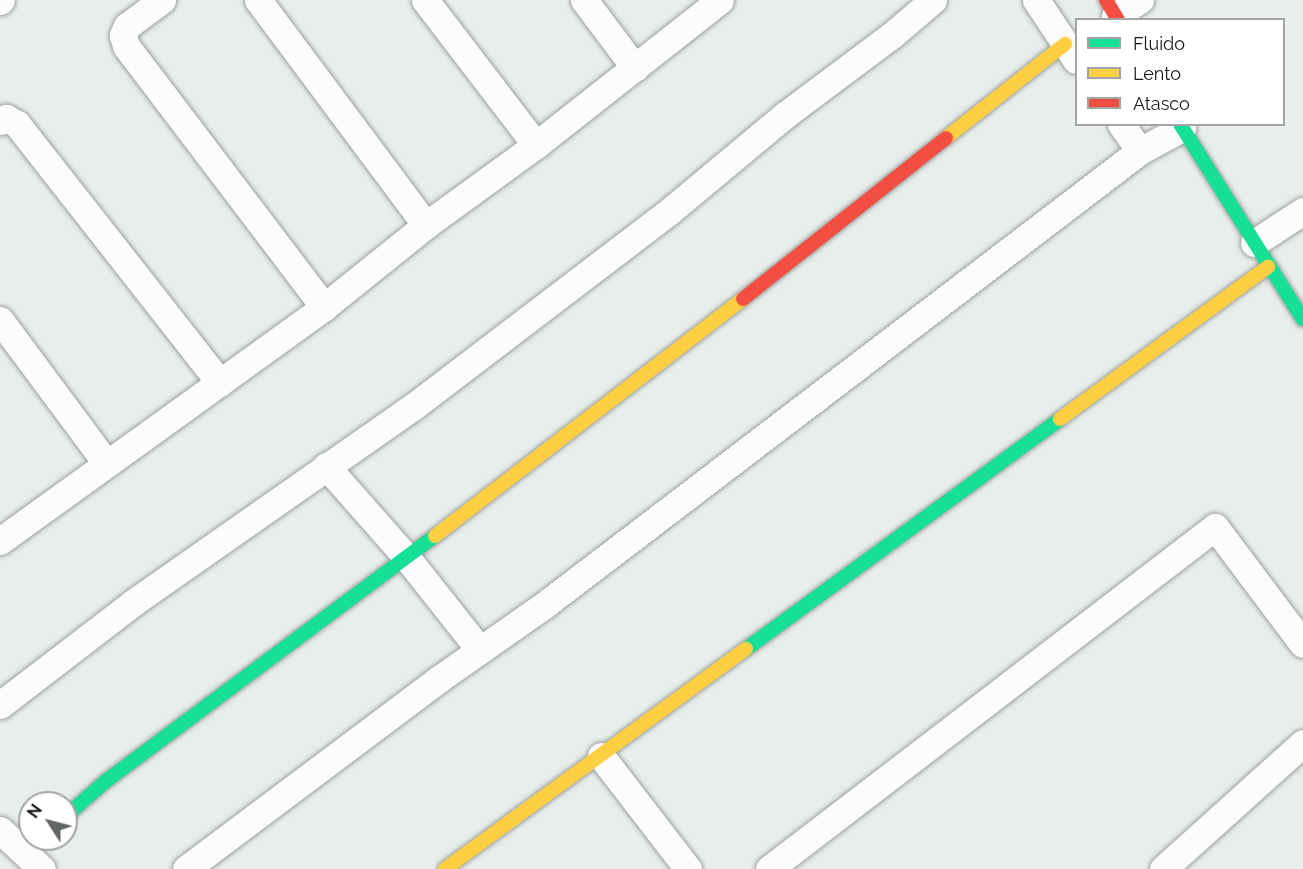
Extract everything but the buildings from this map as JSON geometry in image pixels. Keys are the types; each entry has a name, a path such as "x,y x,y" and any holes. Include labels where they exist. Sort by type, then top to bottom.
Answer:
{"street":[{"path":"162,0 128,26 123,35 126,46 324,307"},
{"path":"258,0 426,225"},
{"path":"425,0 537,145"},
{"path":"584,0 635,68"},
{"path":"0,541 324,307 426,225 537,145 720,0"},
{"path":"0,705 134,602 414,406 671,210 785,115 891,35 933,0"},
{"path":"78,806 106,781 407,558 1071,52 1036,0"},
{"path":"1113,12 1140,0"},
{"path":"0,121 6,118 17,124 23,131 220,383"},
{"path":"1122,126 1140,151"},
{"path":"186,869 576,581 1140,151 1181,126 1268,267 1303,319"},
{"path":"1254,243 1303,211"},
{"path":"445,869 1268,267"},
{"path":"0,320 107,464"},
{"path":"326,466 407,558 480,650"},
{"path":"769,869 1215,527 1303,644"},
{"path":"1163,869 1303,743"},
{"path":"601,756 688,869"},
{"path":"0,830 42,869"}],"traffic: fast":[{"path":"1181,126 1303,319"},
{"path":"746,649 1060,419"},
{"path":"78,806 106,781 435,536"}],"traffic: slow":[{"path":"946,138 1065,44"},
{"path":"1060,419 1268,267"},
{"path":"435,536 743,299"},
{"path":"445,869 746,649"}],"traffic: jam":[{"path":"1106,0 1117,18"},
{"path":"743,299 946,138"}]}
